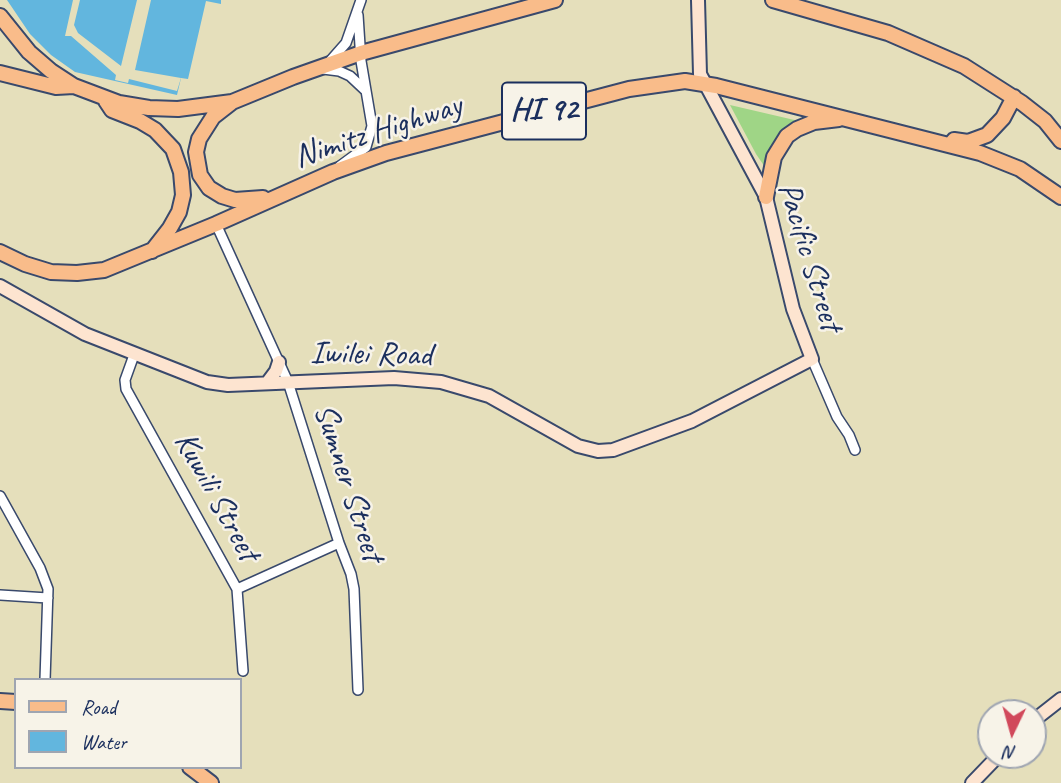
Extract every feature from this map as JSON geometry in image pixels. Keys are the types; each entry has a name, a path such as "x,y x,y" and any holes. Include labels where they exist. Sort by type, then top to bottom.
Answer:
{"main road":[{"path":"0,16 29,52 74,86 104,99 164,109 232,102 361,53 555,0"},
{"path":"773,0 868,26 964,66 1014,97 1045,121 1061,141"},
{"path":"0,73 56,87 74,86"},
{"name":"Nimitz Highway","path":"0,252 38,269 77,273 104,270 333,172 410,146 636,87 685,82 704,83 981,153 1013,165 1061,197"},
{"path":"931,141 968,142 987,135 1003,118 1014,97"},
{"path":"104,99 112,110 148,125 173,149 182,180 181,204 175,220 151,252"},
{"path":"232,102 213,117 199,139 196,149 200,175 209,187 222,196 235,200 279,195"},
{"path":"766,197 774,157 787,136 814,122 848,118"},
{"path":"173,149 196,149"},
{"path":"192,769 207,782"}],"street":[{"path":"327,64 343,48 358,15 361,0"},
{"name":"Pacific Street","path":"698,0 700,74 766,197 793,309 837,417 855,450"},
{"path":"333,172 360,152 369,140 372,126 358,15"},
{"path":"308,71 325,68 339,71 350,76 366,91"},
{"name":"Sumner Street","path":"216,224 288,382 354,584 358,690"},
{"name":"Iwilei Road","path":"0,286 85,334 207,382 228,385 394,378 456,385 505,403 578,446 591,450 606,451 696,419 812,359"},
{"name":"Kuwili Street","path":"134,355 125,380 127,389 237,589 243,671"},
{"path":"267,383 279,362"},
{"path":"0,496 40,568 48,589 45,678"},
{"path":"237,589 339,543"},
{"path":"0,595 48,598"},
{"path":"1047,710 1061,699"},
{"path":"972,783 986,769"}],"green space":[{"path":"730,105 803,122 769,173 756,154"}],"water":[{"path":"7,0 221,0 221,4 206,1 188,79 181,78 177,95 75,72 51,55 30,34"}],"pier":[{"path":"73,0 80,0 74,25 78,33 121,66 137,0 151,0 135,70 181,78 177,91 129,79 128,83 115,80 116,75 71,36 65,36"}]}
